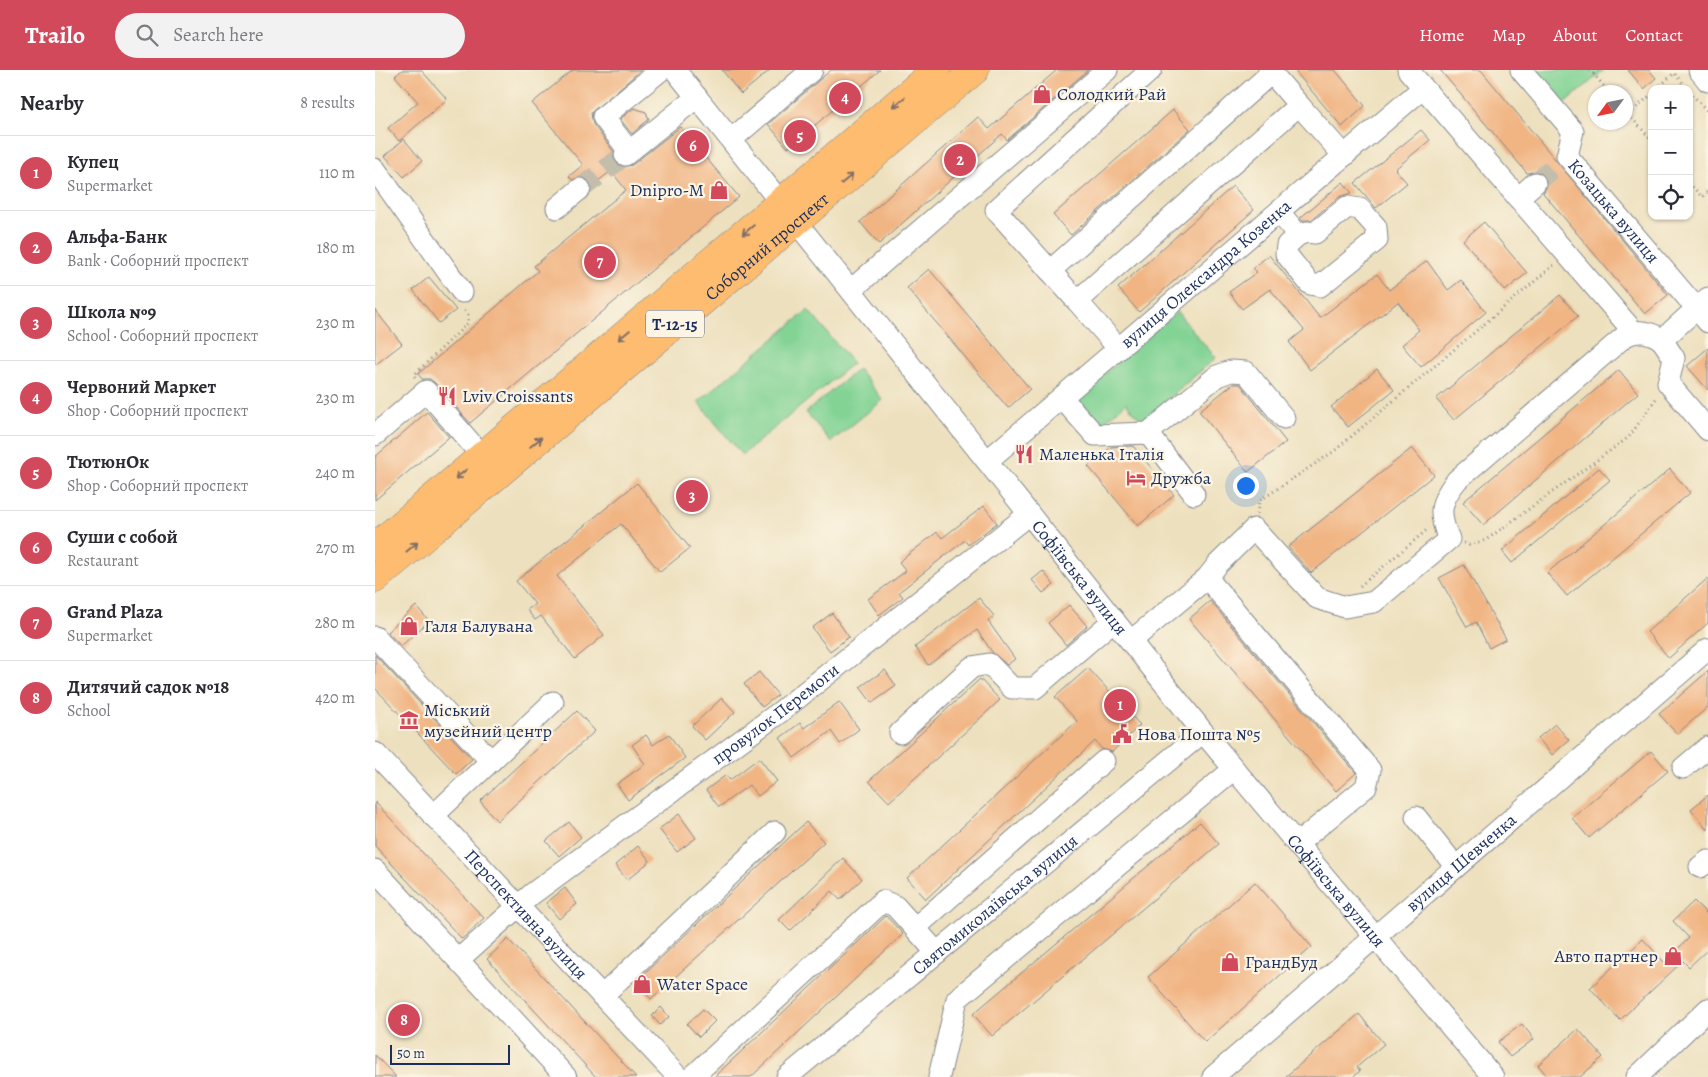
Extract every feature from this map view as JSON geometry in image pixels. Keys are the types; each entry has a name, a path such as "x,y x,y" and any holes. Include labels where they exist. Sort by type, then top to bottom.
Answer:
{"main road":[{"name":"Соборний проспект","path":"375,579 789,212 936,70"},
{"name":"Соборний проспект","path":"375,547 482,456 789,212 975,70"}],"street":[{"path":"661,70 603,117 627,153 697,97"},
{"name":"Софіївська вулиця","path":"675,70 1203,732 1493,1077"},
{"path":"851,290 1107,70"},
{"path":"996,210 1151,70"},
{"path":"1408,70 1633,331"},
{"name":"Козацька вулиця","path":"1521,70 1573,131 1563,159 1704,310"},
{"path":"1699,70 1708,81"},
{"path":"1050,270 1270,71 1344,156"},
{"path":"731,140 799,74"},
{"name":"вулиця Олександра Козенка","path":"987,461 1423,88"},
{"path":"1077,301 1299,105"},
{"path":"375,169 461,292"},
{"path":"1519,198 1535,183"},
{"path":"973,185 1119,349"},
{"path":"557,208 580,189"},
{"path":"1279,212 1298,235"},
{"path":"1662,340 1704,310"},
{"path":"1131,641 1207,578 1218,564 1254,529 1317,598 1345,607 1374,602 1449,540 1441,510 1446,494 1457,480 1633,331 1653,333 1662,340 1674,358 1668,382 1708,430"},
{"path":"1062,398 1095,434 1148,433 1217,376 1231,371 1246,372 1284,418"},
{"path":"375,436 426,391 482,456"},
{"path":"1148,433 1194,494"},
{"name":"провулок Перемоги","path":"458,960 518,906 647,808 779,712 1029,514"},
{"path":"1207,578 1370,770 1366,787 1297,844"},
{"path":"900,733 972,667 989,664 1011,688 1035,688 1114,620"},
{"path":"375,637 491,761"},
{"name":"вулиця Шевченка","path":"1213,1077 1456,867 1491,833 1708,649"},
{"path":"433,816 553,702"},
{"name":"Святомиколаївська вулиця","path":"787,1077 1203,732"},
{"path":"1683,768 1708,747"},
{"name":"Перспективна вулиця","path":"375,753 677,1077"},
{"path":"915,928 1104,761"},
{"path":"939,1077 957,999 1233,768"},
{"path":"1416,817 1456,867"},
{"path":"602,996 775,832"},
{"path":"375,870 566,1077"},
{"path":"692,1077 883,901 895,906 937,953"},
{"path":"1637,1077 1708,1009"}],"path":[{"path":"1590,70 1603,85"},
{"path":"1593,74 1598,70"},
{"path":"1661,85 1674,73 1684,85"},
{"path":"1693,96 1708,112"},
{"path":"1633,111 1648,97"},
{"path":"1633,119 1648,135"},
{"path":"1693,187 1702,197 1708,192"},
{"path":"1254,529 1259,501 1333,452 1567,254"},
{"path":"426,391 414,375 468,323 468,315 461,303 461,292"},
{"path":"1449,540 1469,545 1486,540 1629,437 1668,382"},
{"path":"1338,604 1442,518"}],"green space":[{"path":"1533,70 1604,70 1563,105"},
{"path":"808,310 853,363 742,455 698,402"},
{"path":"1177,312 1216,358 1142,421 1126,403 1099,426 1076,398"},
{"path":"858,369 883,400 831,442 806,412"}],"building":[{"path":"402,70 421,70 447,99 399,141 388,128 418,102 395,76"},
{"path":"573,70 641,70 591,113 593,124 613,151 616,163 621,167 632,165 680,127 739,197 470,423 435,383 430,379 422,379 418,374 538,271 534,266 626,190 611,171 592,186 584,177 572,180 569,176 583,165 532,103"},
{"path":"722,70 770,70 741,94"},
{"path":"831,70 880,70 788,148 768,124"},
{"path":"1057,70 1088,70 1007,140 1002,134 879,244 860,222 978,117 989,129"},
{"path":"1294,70 1335,70 1365,106 1342,127"},
{"path":"1440,70 1481,70 1668,295 1645,314 1543,193 1547,186 1545,175 1539,171 1527,173"},
{"path":"1628,70 1649,70 1656,78 1644,89"},
{"path":"634,108 646,112 649,119 632,134 620,119"},
{"path":"1173,110 1190,129 1071,235 1053,215"},
{"path":"1421,130 1430,140 1395,169 1407,183 1376,208 1355,183"},
{"path":"404,139 422,161 404,177 385,156"},
{"path":"1343,182 1352,193 1339,197 1311,220 1302,220 1300,218"},
{"path":"1233,186 1254,210 1139,312 1118,288"},
{"path":"1484,222 1527,273 1505,291 1463,240"},
{"path":"1269,255 1320,318 1377,274 1389,290 1427,261 1448,290 1461,280 1486,312 1421,367 1402,345 1419,330 1398,302 1310,370 1289,342 1304,330 1270,289 1242,309 1229,292 1257,272 1253,268"},
{"path":"929,269 1030,389 1008,408 907,288"},
{"path":"429,277 456,310 439,323 413,290"},
{"path":"1560,295 1578,316 1454,420 1436,399"},
{"path":"375,310 402,344 375,365"},
{"path":"1708,348 1708,390 1687,366"},
{"path":"1377,369 1394,390 1348,427 1331,407"},
{"path":"1619,370 1638,393 1483,525 1463,502"},
{"path":"1233,384 1240,384 1286,442 1248,472 1199,411"},
{"path":"427,412 449,437 375,500 375,457"},
{"path":"1133,446 1174,495 1138,526 1088,466 1111,447"},
{"path":"1412,448 1434,475 1311,573 1288,547"},
{"path":"1599,468 1610,480 1512,563 1502,551"},
{"path":"1670,469 1690,493 1567,596 1547,573"},
{"path":"637,483 690,548 660,572 621,524 557,576 604,635 575,659 541,616 535,620 527,610 535,604 516,581"},
{"path":"984,506 997,523 968,545 965,540 899,592 903,597 879,615 868,599 906,571 899,562 937,532 942,538"},
{"path":"1464,565 1506,639 1489,648 1476,622 1467,627 1439,578"},
{"path":"1043,571 1054,585 1043,593 1032,580"},
{"path":"1708,578 1708,623 1669,658 1647,632"},
{"path":"979,598 994,616 988,621 1015,659 1007,665 992,652 977,630 928,665 915,647"},
{"path":"1210,601 1356,773 1336,791 1189,619"},
{"path":"1069,605 1087,626 1066,645 1048,623"},
{"name":"Галя Балувана","path":"416,606 429,621 401,646 387,632"},
{"path":"832,613 849,637 830,651 812,628"},
{"path":"375,655 472,759 456,774 375,688"},
{"path":"1088,668 1140,725 1112,752 1102,749 1095,741 926,899 907,878 1077,721 1055,697"},
{"path":"885,670 896,686 872,703 860,687"},
{"path":"1708,671 1708,707 1677,734 1659,714"},
{"path":"759,672 778,695 762,707 744,684"},
{"path":"980,679 1000,700 889,802 869,781"},
{"path":"722,698 735,712 705,740 692,726"},
{"path":"839,702 859,729 840,744 831,731 794,758 780,738 800,723 804,728"},
{"path":"577,711 595,731 497,821 480,801"},
{"path":"1555,724 1569,740 1552,755 1538,738"},
{"path":"669,734 685,758 628,800 617,784 645,764 632,745 646,735 653,745"},
{"path":"1651,751 1668,771 1589,838 1572,818"},
{"path":"759,758 777,781 758,796 749,785 719,807 706,790 726,775 730,780"},
{"path":"1708,795 1708,830 1691,809"},
{"path":"375,802 484,918 462,939 375,846"},
{"path":"679,814 696,838 677,852 659,829"},
{"path":"569,822 581,837 559,856 546,841"},
{"path":"806,822 824,842 651,999 635,982"},
{"path":"1200,822 1219,844 992,1036 973,1014"},
{"path":"638,846 650,861 627,880 615,865"},
{"path":"843,858 862,879 840,900 832,891 790,931 779,920"},
{"name":"ГрандБуд","path":"1255,882 1312,947 1205,1042 1148,977"},
{"path":"565,888 577,904 559,919 546,903"},
{"path":"1694,901 1708,915 1708,949 1689,967 1683,961 1620,1020 1590,988 1643,939 1664,962 1689,938 1673,921"},
{"path":"886,916 903,934 751,1077 714,1077"},
{"path":"508,939 636,1077 596,1077 487,959"},
{"path":"661,1007 669,1017 660,1025 652,1016"},
{"path":"703,1009 715,1021 699,1037 687,1024"},
{"path":"1359,1014 1384,1044 1357,1067 1360,1071 1353,1077 1285,1077"},
{"path":"1522,1024 1534,1039 1510,1057 1498,1042"},
{"path":"1578,1029 1603,1057 1580,1077 1548,1077 1538,1065"},
{"path":"375,1055 396,1077 375,1077"}],"tunnel":[{"path":"580,189 625,155"},
{"path":"1535,183 1559,163"}],"place":[{"name":"Солодкий Рай","path":"1042,94"},
{"name":"Червоний Маркет","path":"845,98"},
{"name":"ТютюнОк","path":"800,136"},
{"name":"Суши с собой","path":"693,146"},
{"name":"Альфа-Банк","path":"960,160"},
{"name":"Dnipro-M","path":"719,190"},
{"name":"Grand Plaza","path":"600,262"},
{"name":"Lviv Croissants","path":"447,396"},
{"name":"Маленька Італія","path":"1024,454"},
{"name":"Дружба","path":"1136,478"},
{"name":"Школа №9","path":"692,496"},
{"name":"Галя Балувана","path":"409,626"},
{"name":"Купец","path":"1120,705"},
{"name":"Міський музейний центр","path":"409,720"},
{"name":"Нова Пошта №5","path":"1122,734"},
{"name":"Авто партнер","path":"1673,956"},
{"name":"ГрандБуд","path":"1230,962"},
{"name":"Water Space","path":"642,984"},
{"name":"Дитячий садок №18","path":"404,1020"}]}
